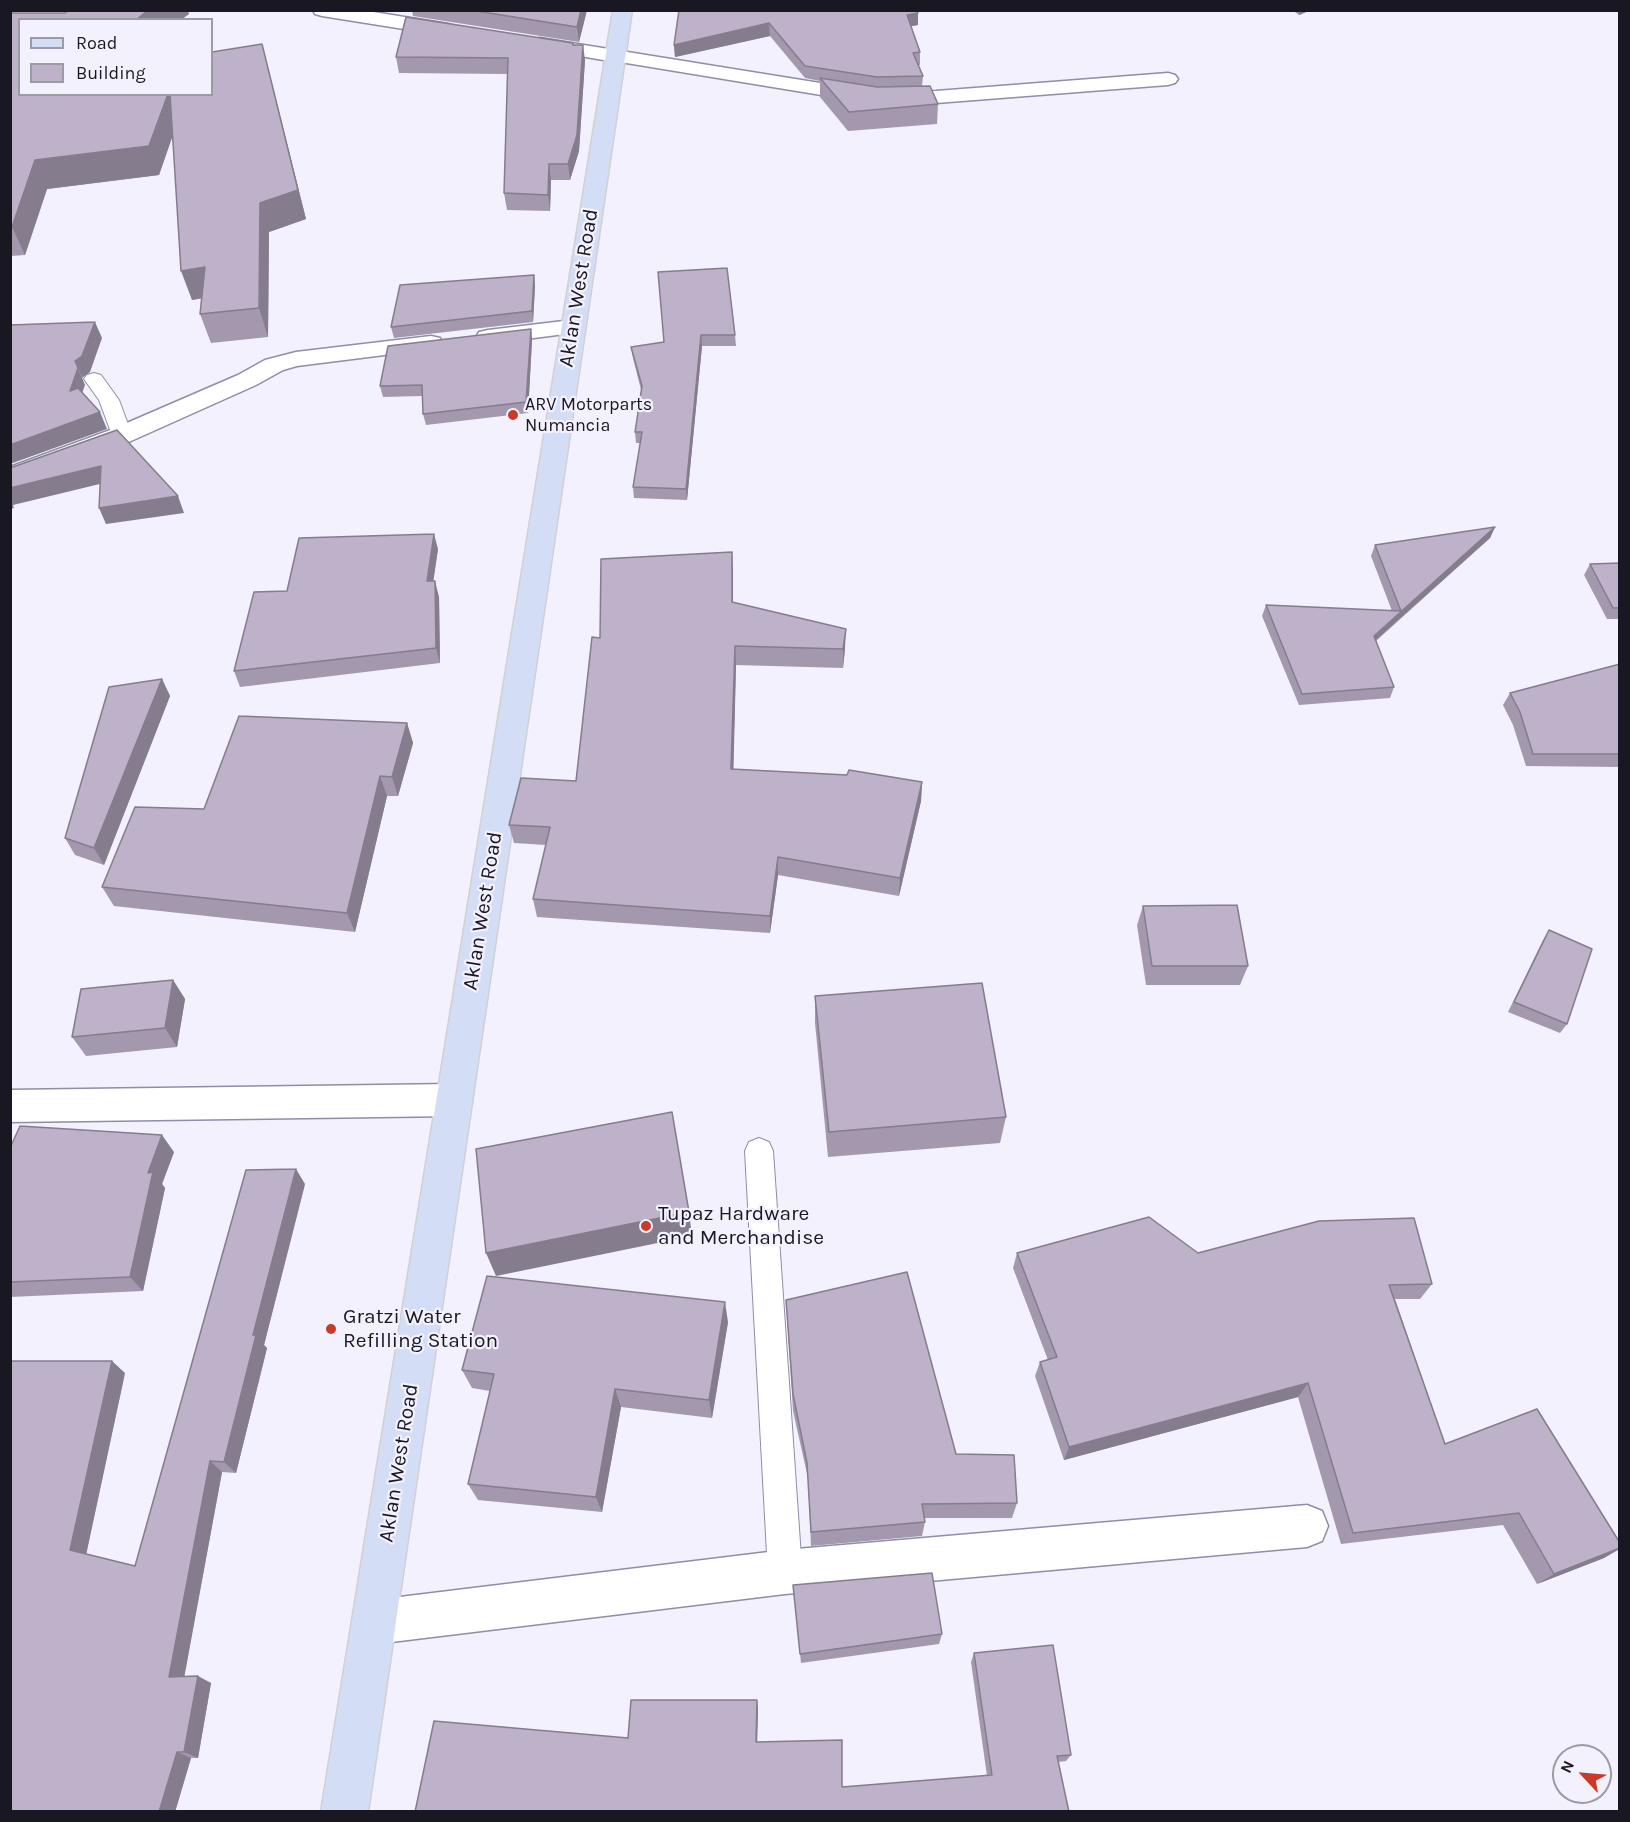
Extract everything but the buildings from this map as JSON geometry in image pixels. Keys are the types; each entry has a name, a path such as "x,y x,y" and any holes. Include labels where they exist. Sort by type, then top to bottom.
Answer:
{"main road":[{"name":"Aklan West Road","path":"344,1812 375,1622 572,327 623,10"}],"street":[{"path":"322,10 463,32"},
{"path":"521,42 876,98 936,97 1168,79"},
{"path":"10,477 122,435 247,380 274,365 296,359 572,327"},
{"path":"10,1106 454,1100"},
{"path":"375,1622 785,1572 1307,1526"}],"lane":[{"path":"94,379 109,400 122,435"},
{"path":"759,1151 785,1572"}],"place":[{"name":"ARV Motorparts Numancia","path":"513,415"},
{"name":"Tupaz Hardware and Merchandise","path":"646,1226"},
{"name":"Gratzi Water Refilling Station","path":"331,1329"}]}
